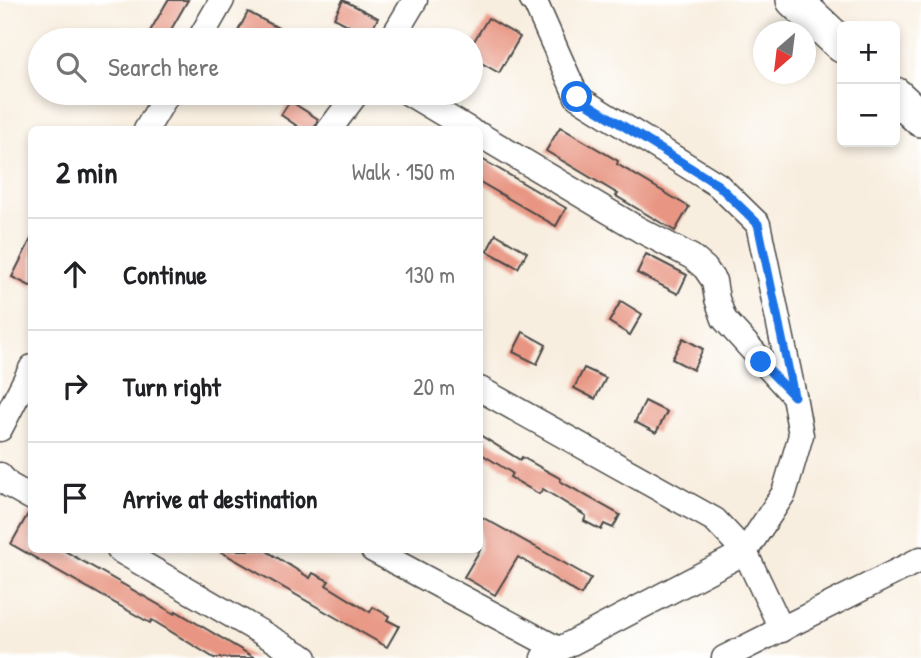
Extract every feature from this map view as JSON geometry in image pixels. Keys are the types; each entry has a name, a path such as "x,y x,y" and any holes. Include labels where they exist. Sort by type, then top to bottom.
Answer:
{"highway":[{"path":"794,0 837,40"},
{"path":"900,99 921,119"}],"street":[{"path":"206,28 222,0"},
{"path":"398,28 415,0"},
{"path":"378,553 550,653 745,552 784,493 801,435 758,224 718,185 577,97 532,0"},
{"path":"148,126 161,105"},
{"path":"332,126 347,105"},
{"path":"428,105 463,126"},
{"path":"483,137 640,230 692,257 705,268 714,281 724,319 794,396"},
{"path":"0,429 28,375"},
{"path":"483,391 715,520 745,552 782,630"},
{"path":"0,475 9,485 28,496"},
{"path":"124,553 305,658"},
{"path":"724,658 921,559"}],"building":[{"path":"168,0 188,0 172,28 152,28"},
{"path":"343,0 378,18 373,28 353,28 334,18"},
{"path":"248,12 278,28 240,28"},
{"path":"488,18 520,37 499,73 483,64 482,28"},
{"path":"287,105 296,105 318,119 315,126 297,126 281,115"},
{"path":"560,127 689,207 675,231 546,151"},
{"path":"483,160 566,208 556,226 483,184"},
{"path":"496,234 527,252 518,268 487,251"},
{"path":"28,245 28,285 12,277"},
{"path":"646,254 687,275 678,294 637,273"},
{"path":"621,301 642,314 630,335 609,322"},
{"path":"523,332 546,345 537,364 513,352"},
{"path":"683,338 703,349 693,370 672,359"},
{"path":"584,368 606,378 595,399 574,388"},
{"path":"645,401 667,412 656,433 635,422"},
{"path":"483,437 620,515 613,528 604,524 601,530 584,521 586,516 543,489 539,494 510,477 512,473 483,455"},
{"path":"28,514 28,553 68,553 175,614 176,611 255,658 214,658 152,620 150,623 11,544"},
{"path":"483,518 591,578 581,595 518,557 495,595 464,577 478,553 483,553"},
{"path":"223,553 270,553 310,578 313,573 329,581 326,585 370,612 373,607 389,616 387,620 399,626 387,647"}],"route":[{"path":"577,97 718,185 758,224 794,396 761,362"}]}
